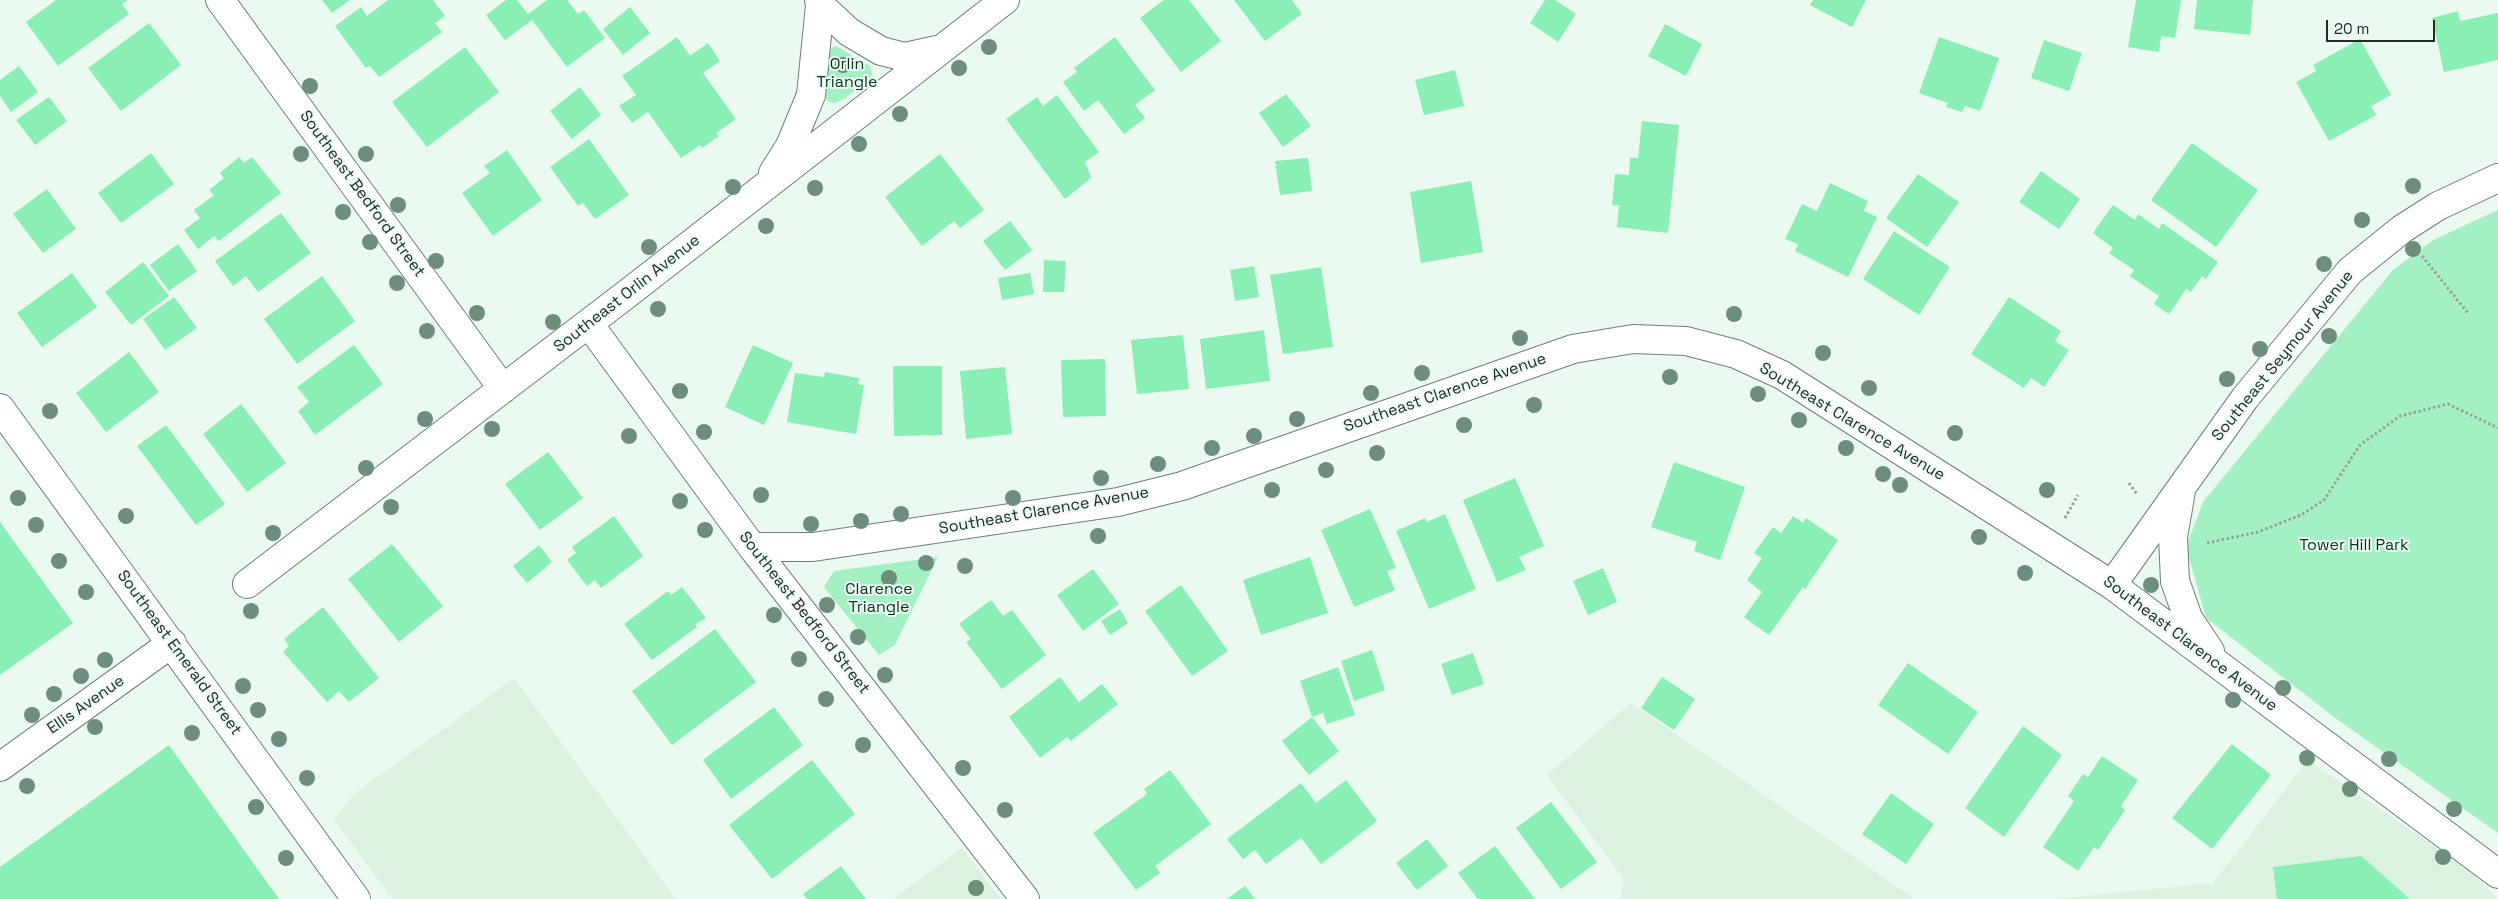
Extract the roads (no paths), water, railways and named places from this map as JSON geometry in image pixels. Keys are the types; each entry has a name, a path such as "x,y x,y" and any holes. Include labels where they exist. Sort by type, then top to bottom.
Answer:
{"street":[{"name":"Southeast Bedford Street","path":"220,0 503,389"},
{"name":"Southeast Orlin Avenue","path":"247,584 589,324 938,50 1005,0"},
{"path":"820,2 849,32 881,51 905,57 938,50"},
{"path":"764,187 790,146 811,95 820,2"},
{"name":"Southeast Seymour Avenue","path":"2112,585 2244,398 2350,271 2409,224 2438,206 2498,178"},
{"name":"Southeast Bedford Street","path":"589,324 752,547 1025,899"},
{"name":"Southeast Clarence Avenue","path":"752,547 813,547 1118,502 1182,486 1573,349 1633,339 1686,340 1736,354 1782,375 2112,585 2498,874"},
{"name":"Southeast Emerald Street","path":"0,408 356,899"},
{"name":"Southeast Seymour Avenue","path":"2182,484 2173,537 2175,581 2188,618 2220,666"},
{"name":"Ellis Avenue","path":"0,767 172,643"}],"park label":[{"name":"Orlin Triangle","path":"847,74"},
{"name":"Tower Hill Park","path":"2354,546"},
{"name":"Clarence Triangle","path":"879,599"}]}
